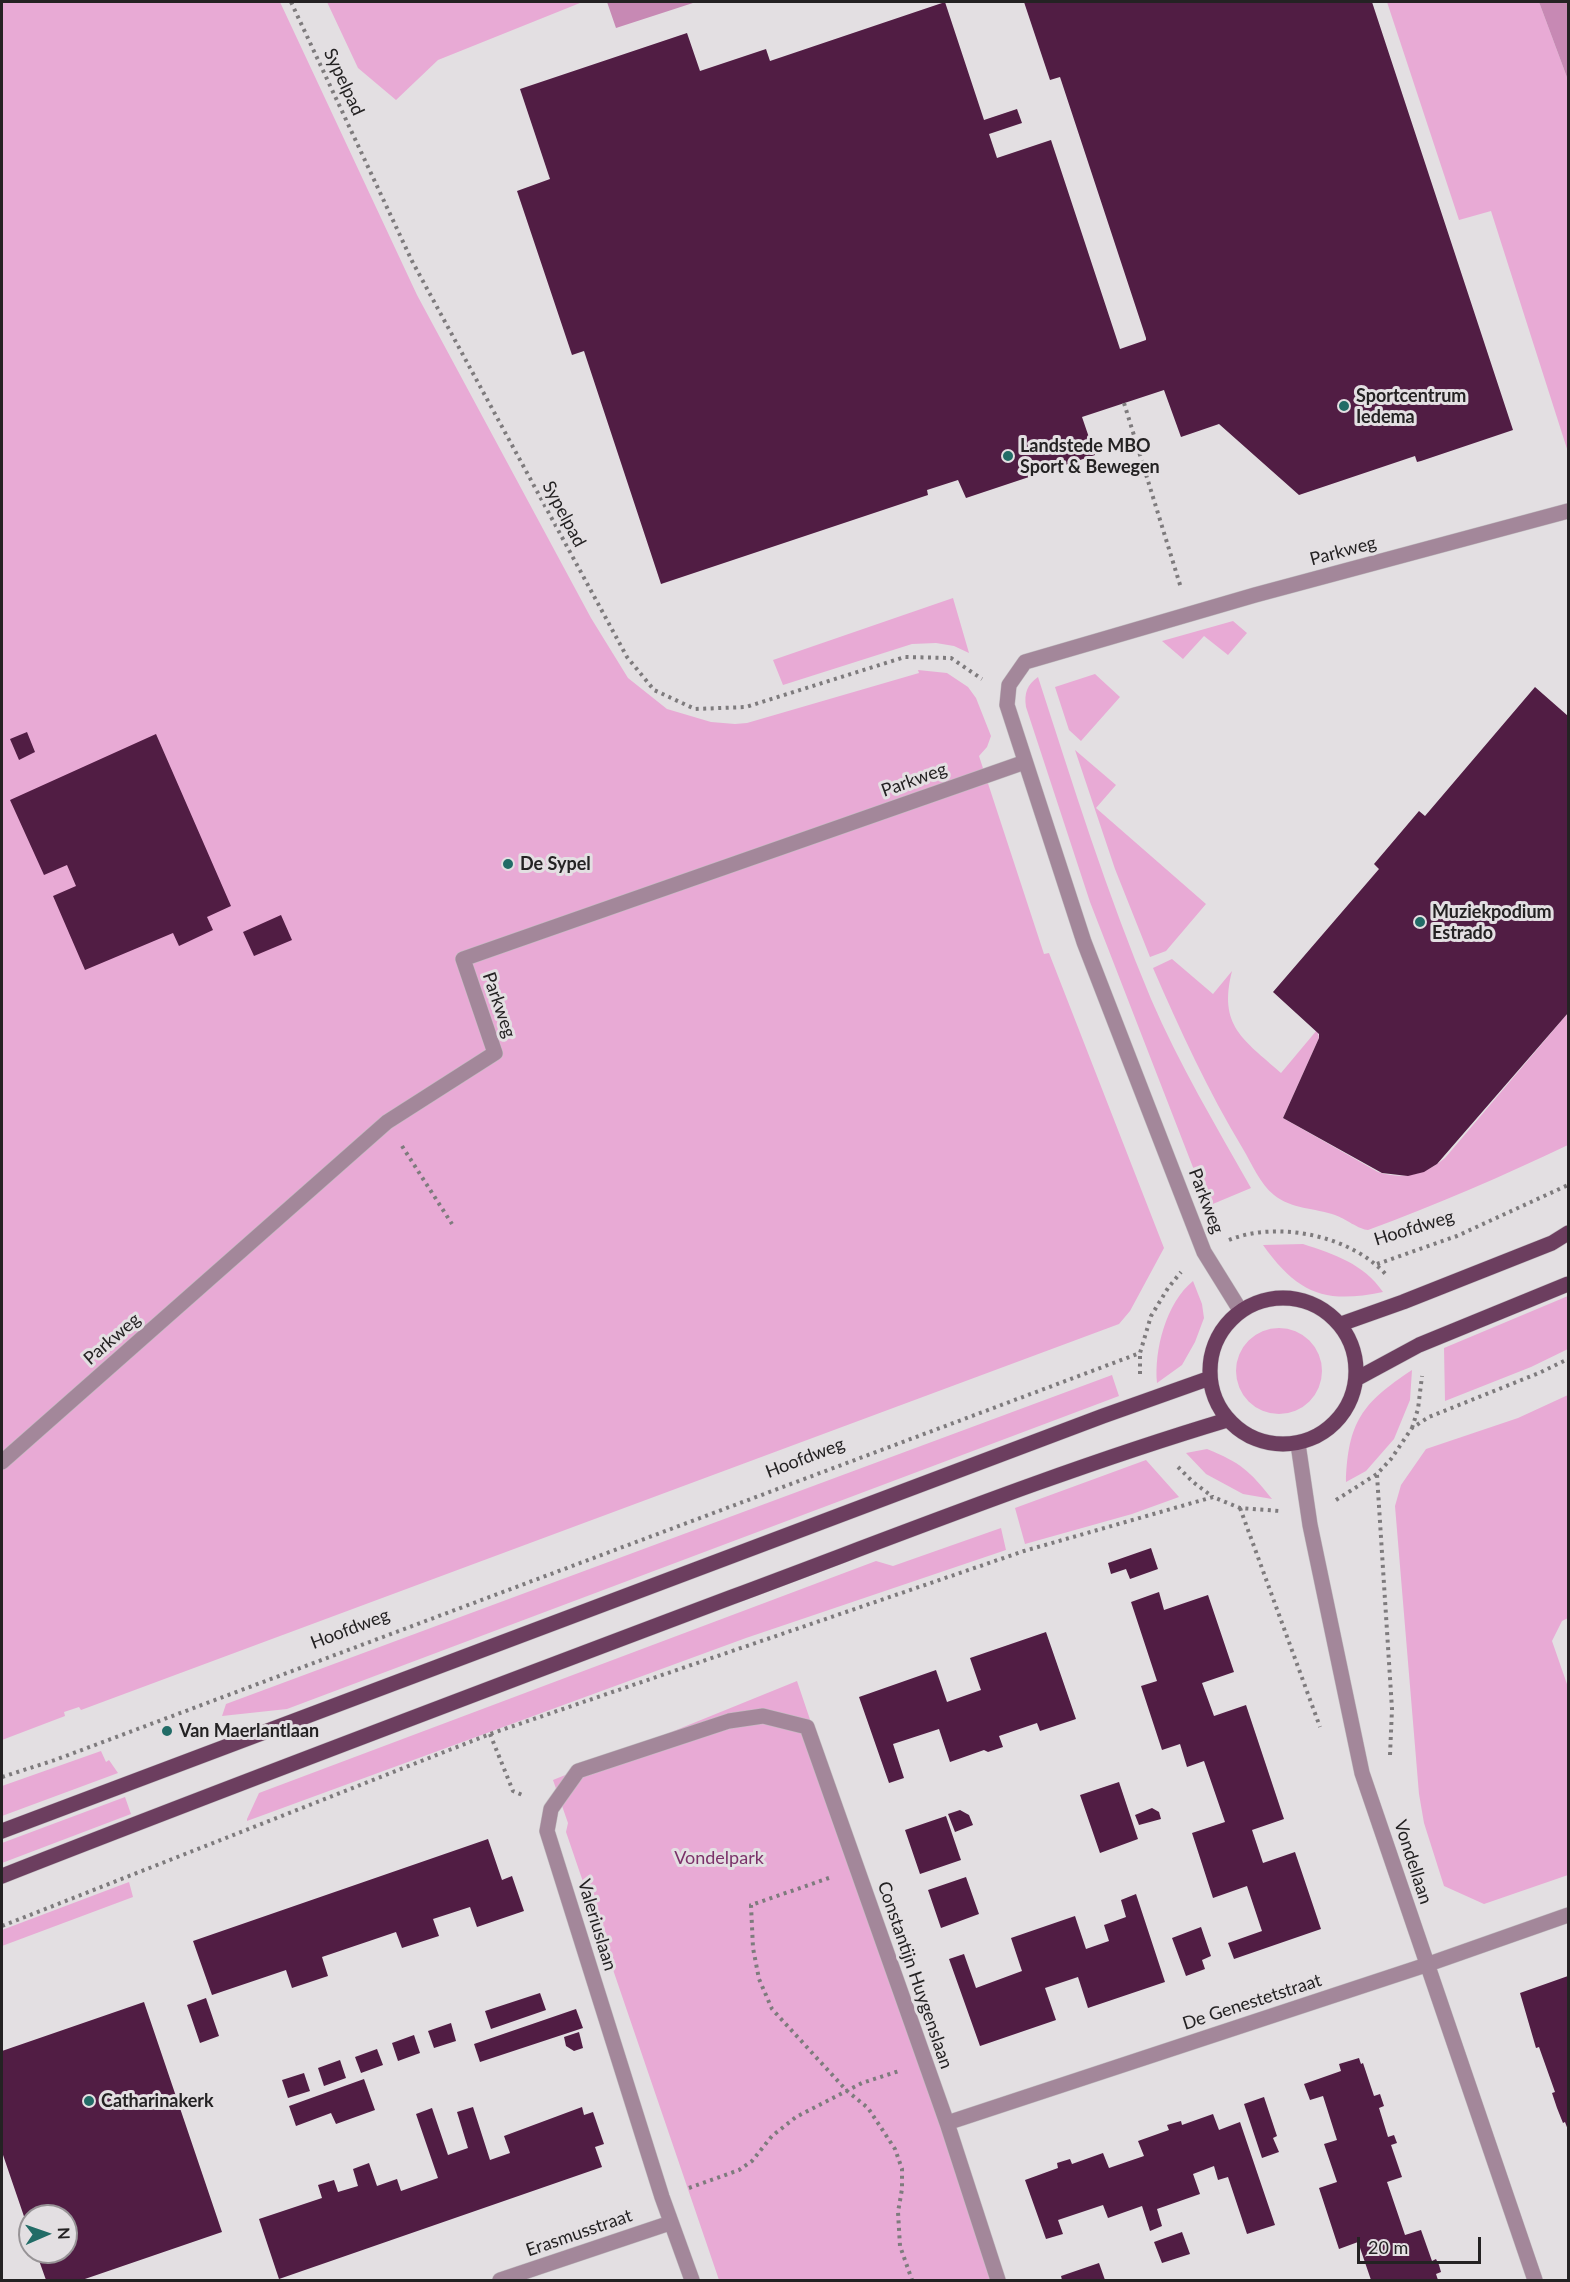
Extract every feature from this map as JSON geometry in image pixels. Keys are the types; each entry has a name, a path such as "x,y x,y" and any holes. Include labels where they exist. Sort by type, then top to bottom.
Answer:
{"main road":[{"path":"1341,1324 1552,1243 1569,1233"},
{"path":"1358,1378 1419,1345 1569,1284"},
{"path":"1275,1297 1311,1302 1341,1324 1354,1349 1358,1378 1348,1408 1327,1432 1298,1444 1272,1444 1247,1436 1227,1420 1216,1400 1210,1378 1212,1352 1223,1329 1240,1310 1275,1297"},
{"path":"2,1831 1102,1416 1210,1378"},
{"path":"2,1876 504,1683 992,1500 1158,1441 1227,1420"}],"street":[{"name":"Parkweg","path":"1240,1310 1204,1252 1084,942 1007,705 1010,685 1025,662 1190,614 1569,511"},
{"name":"Parkweg","path":"2,1462 387,1122 495,1053 463,959 1025,762"},
{"name":"Vondellaan","path":"1298,1444 1308,1511 1362,1773 1535,2280"},
{"name":"Constantijn Huygenslaan","path":"551,1809 578,1772 729,1721 763,1716 807,1727 947,2123 998,2280"},
{"name":"Valeriuslaan","path":"551,1809 547,1831 670,2223 692,2280"},
{"name":"De Genestetstraat","path":"947,2123 1426,1965 1569,1915"},
{"name":"Erasmusstraat","path":"500,2280 670,2223"}],"path":[{"name":"Sypelpad","path":"291,2 412,261 627,657 654,690 695,708 746,707 905,657 951,658 984,681 1007,705"},
{"path":"1124,404 1190,614"},
{"path":"387,1122 452,1224"},
{"name":"Hoofdweg","path":"2,1777 88,1748 1140,1353 1151,1316 1168,1288 1204,1252 1232,1238 1278,1231 1318,1237 1337,1243 1377,1264 1457,1236 1569,1185"},
{"path":"2,1926 490,1734 1024,1551 1213,1497 1240,1508 1308,1511 1335,1501 1357,1489 1377,1474 1391,1459 1412,1428 1429,1417 1569,1359"},
{"path":"1377,1474 1392,1709 1390,1766"},
{"path":"1240,1508 1321,1730"},
{"path":"490,1734 513,1791 551,1809"},
{"path":"857,1869 751,1905 753,1948 759,1979 771,2009 847,2091 868,2108 895,2149 902,2169 903,2189 898,2212 900,2246 912,2280"},
{"path":"662,2197 739,2170 752,2161 772,2136 796,2117 862,2083 925,2062"}],"green space":[{"name":"De Sypel","path":"2,2 280,2 417,295 591,618 628,678 667,709 711,722 747,723 919,673 918,670 947,673 968,687 976,698 991,736 987,747 979,756 1044,954 1049,953 1164,1248 1130,1311 1119,1324 81,1710 79,1707 64,1712 65,1716 2,1740"},
{"path":"327,2 580,3 438,60 396,100 358,68"},
{"path":"1387,2 1539,2 1568,80 1568,452 1491,211 1459,220"},
{"path":"953,598 969,653 954,646 936,643 912,644 783,685 773,660"},
{"path":"1233,621 1247,633 1228,655 1204,636 1183,659 1162,641"},
{"path":"1095,674 1120,697 1081,741 1069,730 1055,687"},
{"path":"1038,677 1105,879 1151,999 1186,1071 1251,1188 1208,1206 1090,902 1026,707 1027,690"},
{"path":"1075,750 1116,785 1096,808 1206,904 1166,951 1150,957 1115,869"},
{"path":"1172,959 1213,994 1232,971 1228,1005 1231,1018 1245,1040 1281,1073 1317,1030 1319,1038 1283,1118 1378,1172 1396,1176 1422,1172 1445,1158 1568,1013 1568,1145 1469,1190 1368,1230 1335,1215 1295,1206 1281,1200 1260,1180 1206,1083 1184,1037 1153,968"},
{"path":"1303,1244 1337,1256 1358,1267 1383,1292 1345,1297 1314,1291 1288,1275 1263,1245"},
{"path":"1193,1281 1202,1304 1204,1318 1195,1342 1182,1365 1157,1383 1158,1356 1164,1328 1176,1302"},
{"path":"1568,1296 1568,1349 1531,1367 1445,1401 1444,1348"},
{"path":"1279,1328 1303,1335 1315,1347 1322,1371 1315,1395 1303,1407 1279,1414 1255,1407 1243,1395 1236,1371 1243,1347 1255,1335"},
{"path":"1412,1370 1410,1400 1394,1439 1366,1471 1346,1482 1350,1444 1361,1416 1381,1393"},
{"path":"1112,1375 1119,1396 287,1709 222,1716 226,1704"},
{"path":"1568,1395 1568,1618 1562,1621 1552,1641 1568,1687 1568,1875 1484,1904 1444,1886 1424,1823 1419,1794 1395,1506 1401,1485 1426,1449 1518,1418"},
{"path":"1207,1449 1244,1468 1272,1499 1243,1494 1206,1474 1186,1453"},
{"path":"1146,1460 1179,1497 1132,1514 1025,1544 1015,1508"},
{"path":"1001,1528 1006,1550 746,1638 247,1821 259,1793 876,1561 893,1566"},
{"name":"Vondelpark","path":"797,1681 999,2280 719,2280 566,1832 568,1823 553,1780"},
{"path":"101,1751 106,1762 109,1760 118,1773 2,1816 2,1786"},
{"path":"125,1797 131,1814 2,1863 2,1843"},
{"path":"129,1882 133,1897 2,1946 2,1930"}],"shaded area":[{"path":"607,2 696,2 616,28"},
{"path":"1539,2 1568,2 1568,80"}],"building":[{"path":"945,2 984,120 1017,109 1022,123 989,134 997,158 1051,140 1120,349 1146,340 1146,338 1060,77 1050,80 1024,2 1372,2 1513,430 1421,461 1417,462 1415,456 1299,495 1219,424 1181,437 1164,390 1082,417 1095,455 966,498 958,480 927,490 928,495 661,584 584,351 572,355 517,191 550,179 520,89 687,33 700,71 766,49 770,61"},
{"path":"1535,687 1568,716 1568,1013 1437,1164 1424,1172 1408,1176 1382,1173 1283,1118 1319,1034 1273,992 1379,869 1374,864 1419,811 1425,816"},
{"path":"27,732 35,752 19,760 10,739"},
{"path":"156,734 231,906 207,917 213,930 179,946 173,933 85,970 53,896 76,886 67,865 44,875 10,800"},
{"path":"281,915 292,940 254,956 243,932"},
{"path":"1151,1548 1158,1569 1130,1579 1126,1569 1111,1574 1108,1563"},
{"path":"1159,1592 1164,1610 1208,1595 1234,1672 1202,1683 1214,1716 1246,1705 1284,1819 1252,1830 1263,1863 1295,1852 1321,1929 1234,1959 1228,1943 1262,1931 1247,1886 1213,1898 1192,1833 1225,1822 1204,1761 1187,1767 1180,1744 1162,1750 1141,1686 1157,1681 1131,1602"},
{"path":"1046,1632 1076,1719 1040,1731 1037,1723 999,1736 1003,1747 988,1752 984,1750 950,1762 939,1729 893,1744 904,1778 889,1783 859,1697 936,1670 947,1702 981,1690 970,1658"},
{"path":"1119,1782 1138,1839 1100,1853 1080,1795"},
{"path":"1152,1808 1159,1812 1161,1819 1139,1825 1135,1815"},
{"path":"960,1810 969,1815 973,1825 955,1832 948,1814"},
{"path":"946,1816 961,1860 920,1874 905,1830"},
{"path":"488,1839 502,1880 512,1876 524,1911 477,1927 470,1907 433,1919 439,1936 402,1948 396,1932 322,1957 328,1976 292,1988 286,1970 212,1995 193,1941"},
{"path":"966,1877 979,1914 941,1928 928,1890"},
{"path":"1136,1894 1165,1982 1088,2008 1078,1977 1045,1988 1056,2020 980,2046 949,1959 964,1954 976,1988 1022,1971 1011,1938 1075,1916 1086,1949 1109,1941 1104,1925 1126,1917 1121,1900"},
{"path":"1201,1927 1211,1956 1202,1960 1205,1969 1186,1976 1172,1938"},
{"path":"1568,1976 1568,2130 1557,2108 1552,2093 1555,2092 1539,2047 1536,2048 1520,1993"},
{"path":"540,1993 546,2010 491,2029 485,2011"},
{"path":"206,1998 219,2036 200,2043 187,2005"},
{"name":"Catharinakerk","path":"144,2002 222,2232 82,2280 46,2280 40,2264 78,2264 78,2204 20,2204 2,2152 2,2051"},
{"path":"576,2009 583,2028 480,2062 474,2044"},
{"path":"451,2023 456,2041 434,2048 428,2031"},
{"path":"579,2032 583,2048 574,2051 566,2046 564,2037"},
{"path":"414,2035 420,2053 398,2061 392,2043"},
{"path":"377,2049 383,2065 361,2073 355,2057"},
{"path":"1359,2058 1361,2064 1363,2063 1374,2096 1380,2094 1384,2106 1379,2108 1388,2137 1394,2135 1397,2143 1391,2145 1402,2177 1387,2182 1405,2235 1421,2230 1432,2261 1436,2259 1439,2265 1441,2272 1436,2274 1438,2280 1371,2280 1358,2242 1339,2249 1319,2188 1337,2182 1324,2144 1337,2140 1323,2096 1310,2100 1304,2084 1341,2071 1339,2064"},
{"path":"340,2060 346,2078 324,2086 318,2068"},
{"path":"304,2073 310,2091 288,2098 282,2080"},
{"path":"364,2079 375,2110 336,2124 331,2113 296,2126 289,2106"},
{"path":"1264,2097 1277,2136 1273,2138 1279,2152 1262,2158 1244,2104"},
{"path":"473,2107 490,2160 510,2153 504,2136 582,2107 584,2115 593,2112 604,2144 595,2147 602,2167 279,2279 259,2219 322,2198 318,2185 334,2180 338,2192 358,2186 353,2169 369,2163 377,2186 397,2179 401,2191 438,2178 416,2114 432,2108 448,2155 468,2148 457,2112"},
{"path":"1213,2114 1219,2130 1240,2122 1275,2225 1247,2234 1228,2177 1218,2180 1214,2166 1193,2174 1200,2194 1157,2209 1162,2226 1150,2231 1142,2206 1108,2218 1103,2205 1058,2220 1063,2234 1046,2239 1025,2180 1058,2168 1057,2163 1070,2159 1072,2164 1103,2153 1109,2168 1144,2156 1138,2141 1169,2130 1167,2125 1181,2121 1182,2125"},
{"path":"1182,2232 1190,2254 1162,2263 1154,2242"},
{"path":"1099,2263 1105,2280 1062,2280 1061,2276"}],"place":[{"name":"Sportcentrum Iedema","path":"1344,406"},
{"name":"Landstede MBO Sport & Bewegen","path":"1008,456"},
{"name":"De Sypel","path":"508,864"},
{"name":"Muziekpodium Estrado","path":"1420,922"},
{"name":"Van Maerlantlaan","path":"167,1731"},
{"name":"Catharinakerk","path":"89,2101"}]}
